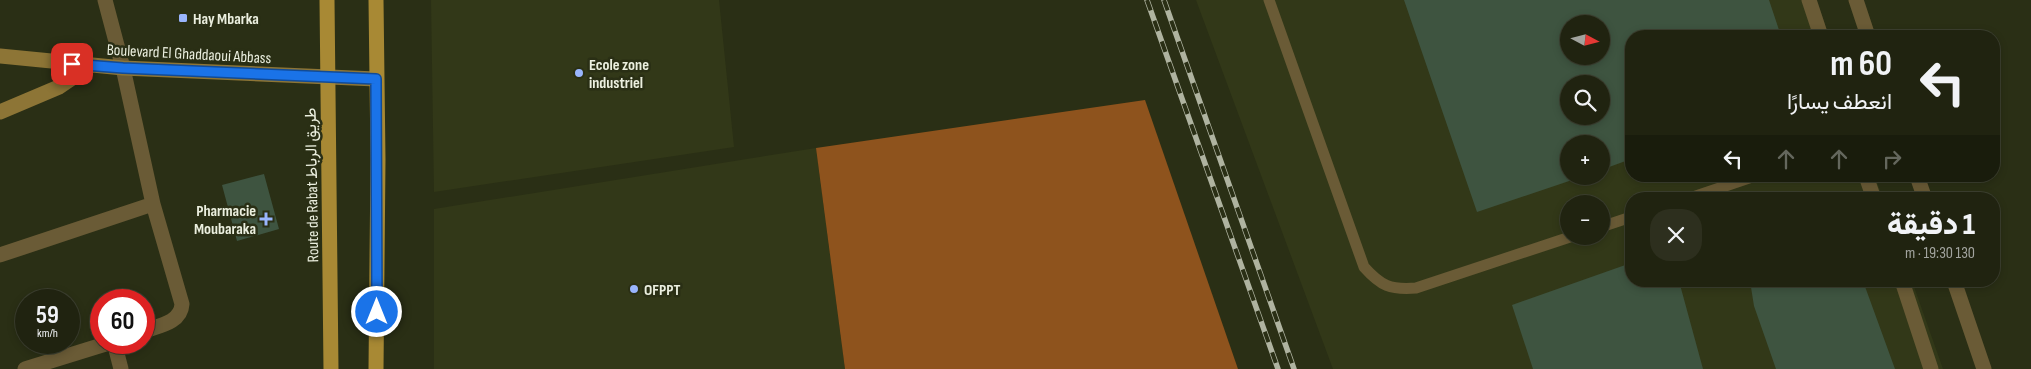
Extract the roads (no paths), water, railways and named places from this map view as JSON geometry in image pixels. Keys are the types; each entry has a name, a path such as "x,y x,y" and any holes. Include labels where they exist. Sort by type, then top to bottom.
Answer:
{"main road":[{"name":"Route de Rabat طريق الرباط","path":"327,0 331,369"},
{"path":"376,0 376,369"}],"street":[{"path":"105,0 123,68 152,204 181,301 182,309 178,316 171,321 155,327"},
{"path":"1809,0 1819,30"},
{"path":"1856,0 1866,30"},
{"name":"Boulevard El Ghaddaoui Abbass","path":"0,56 90,66 376,79"},
{"path":"0,112 59,87 90,66"},
{"path":"0,255 152,204"},
{"path":"1904,287 1931,369"},
{"path":"1956,287 1984,369"},
{"path":"25,369 90,349"},
{"path":"117,354 122,369"}],"lane":[{"path":"1269,0 1364,267 1376,280 1386,286 1401,289 1416,288 1560,240"},
{"path":"1708,192 1737,182"},
{"path":"1610,224 1625,219"}],"railway":[{"path":"1147,0 1278,369"},
{"path":"1164,0 1294,369"}],"place":[{"name":"Hay Mbarka","path":"183,18"},
{"name":"Ecole zone industriel","path":"579,73"},
{"name":"Pharmacie Moubaraka","path":"266,219"},
{"name":"OFPPT","path":"634,289"}]}
